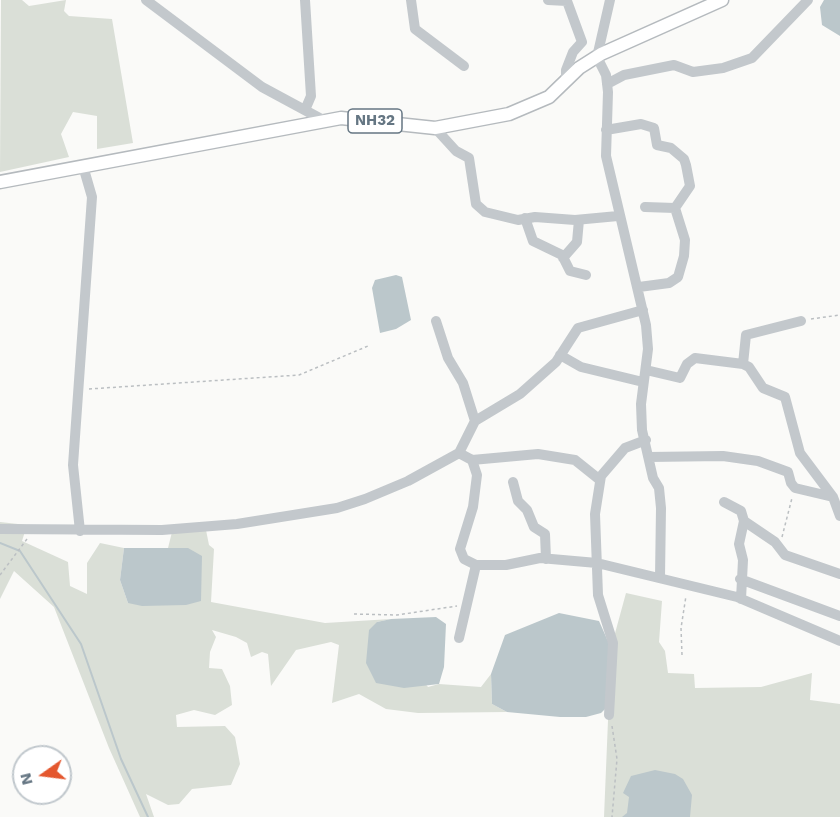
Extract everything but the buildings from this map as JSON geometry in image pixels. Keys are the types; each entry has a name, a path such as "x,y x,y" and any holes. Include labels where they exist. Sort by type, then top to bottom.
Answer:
{"main road":[{"name":"NH32","path":"0,182 325,121 360,120 435,128 509,114 531,107 549,97 597,57 722,0"}],"street":[{"path":"146,0 262,87 325,121"},
{"path":"305,0 311,96 305,110"},
{"path":"411,0 415,30 464,66"},
{"path":"548,0 567,1 582,42 573,52 566,70 566,81"},
{"path":"610,0 597,57 607,84 606,156 618,216 639,287 648,348 641,404 642,430 646,440 652,478 658,488 661,508 660,577"},
{"path":"607,84 624,75 674,65 693,72 723,68 752,58 808,0"},
{"path":"606,130 641,124 654,128 657,145 671,148 684,159 690,186 675,208"},
{"path":"435,128 456,151 469,158 476,204 485,212 504,218 579,220 618,216"},
{"path":"80,531 73,465 92,197 83,166"},
{"path":"645,207 675,208"},
{"path":"639,287 669,283 678,277 684,256 685,240 675,208"},
{"path":"525,218 533,241 563,258 570,271 586,275"},
{"path":"563,258 577,242 579,220"},
{"path":"0,529 162,530 237,524 337,508 408,481 459,453 475,421 520,394 560,355 578,328 643,310"},
{"path":"436,321 448,358 463,383 475,421"},
{"path":"743,364 746,335 801,321"},
{"path":"560,355 581,367 643,382"},
{"path":"646,370 680,378 688,362 695,358 743,364 749,367 763,388 785,397 800,453 833,497 840,516"},
{"path":"609,715 613,643 598,595 595,514 600,480 625,448 646,440"},
{"path":"459,453 472,460 538,454 575,460 600,480"},
{"path":"649,457 723,456 758,461 789,472 791,483 795,488 833,497"},
{"path":"472,460 477,475 473,507 460,549 464,559 476,565 506,565 546,559 597,563 688,583 741,599 840,641"},
{"path":"513,482 518,501 527,510 534,527 545,534 546,559"},
{"path":"724,502 741,511 744,521 740,544 741,599"},
{"path":"744,521 775,542 779,550 792,560 840,574"},
{"path":"459,638 476,565"},
{"path":"740,579 840,616"}],"path":[{"path":"801,321 840,315"},
{"path":"77,390 155,387 299,375 368,346"},
{"path":"779,550 795,488"},
{"path":"0,575 21,548"},
{"path":"682,655 681,628 688,583"},
{"path":"354,614 397,615 465,605"},
{"path":"609,715 617,759 612,817"}],"shaded area":[{"path":"1,0 22,0 29,6 66,0 64,11 69,16 112,19 133,143 97,149 97,116 73,112 61,134 69,157 0,172"},
{"path":"824,0 840,0 840,36 822,25 820,7"},
{"path":"396,275 402,277 411,320 396,329 380,333 372,288 375,280"},
{"path":"0,522 27,525 22,541 68,562 70,586 87,594 87,563 100,543 124,548 120,580 128,603 188,548 168,548 172,532 206,530 209,545 214,549 211,602 325,623 391,619 377,622 428,687 439,684 481,687 491,674 492,704 507,712 418,713 386,709 359,694 332,703 339,645 331,642 296,650 271,686 268,654 262,652 251,657 247,643 212,630 216,637 210,652 209,668 222,669 230,686 232,705 215,715 194,710 176,715 177,727 225,726 235,737 240,764 231,785 192,789 179,804 168,805 146,794 154,817 140,817 109,748 54,607 14,571 0,599"},
{"path":"124,548 188,548 202,556 201,601 186,605 142,606 128,603 120,580"},
{"path":"626,593 662,601 659,642 665,651 668,673 694,674 695,688 761,687 812,673 810,700 840,704 840,817 604,817 611,648"},
{"path":"559,613 599,621 611,648 607,707 601,713 586,717 560,717 507,712 492,704 491,674 505,635"},
{"path":"436,617 446,624 444,667 439,684 404,688 376,683 366,663 369,630 377,622 391,619"},
{"path":"655,770 675,774 683,779 692,795 690,817 622,817 627,813 629,797 623,793 631,776"}],"waterway":[{"path":"0,543 20,551 81,644 121,759 148,817"}]}
